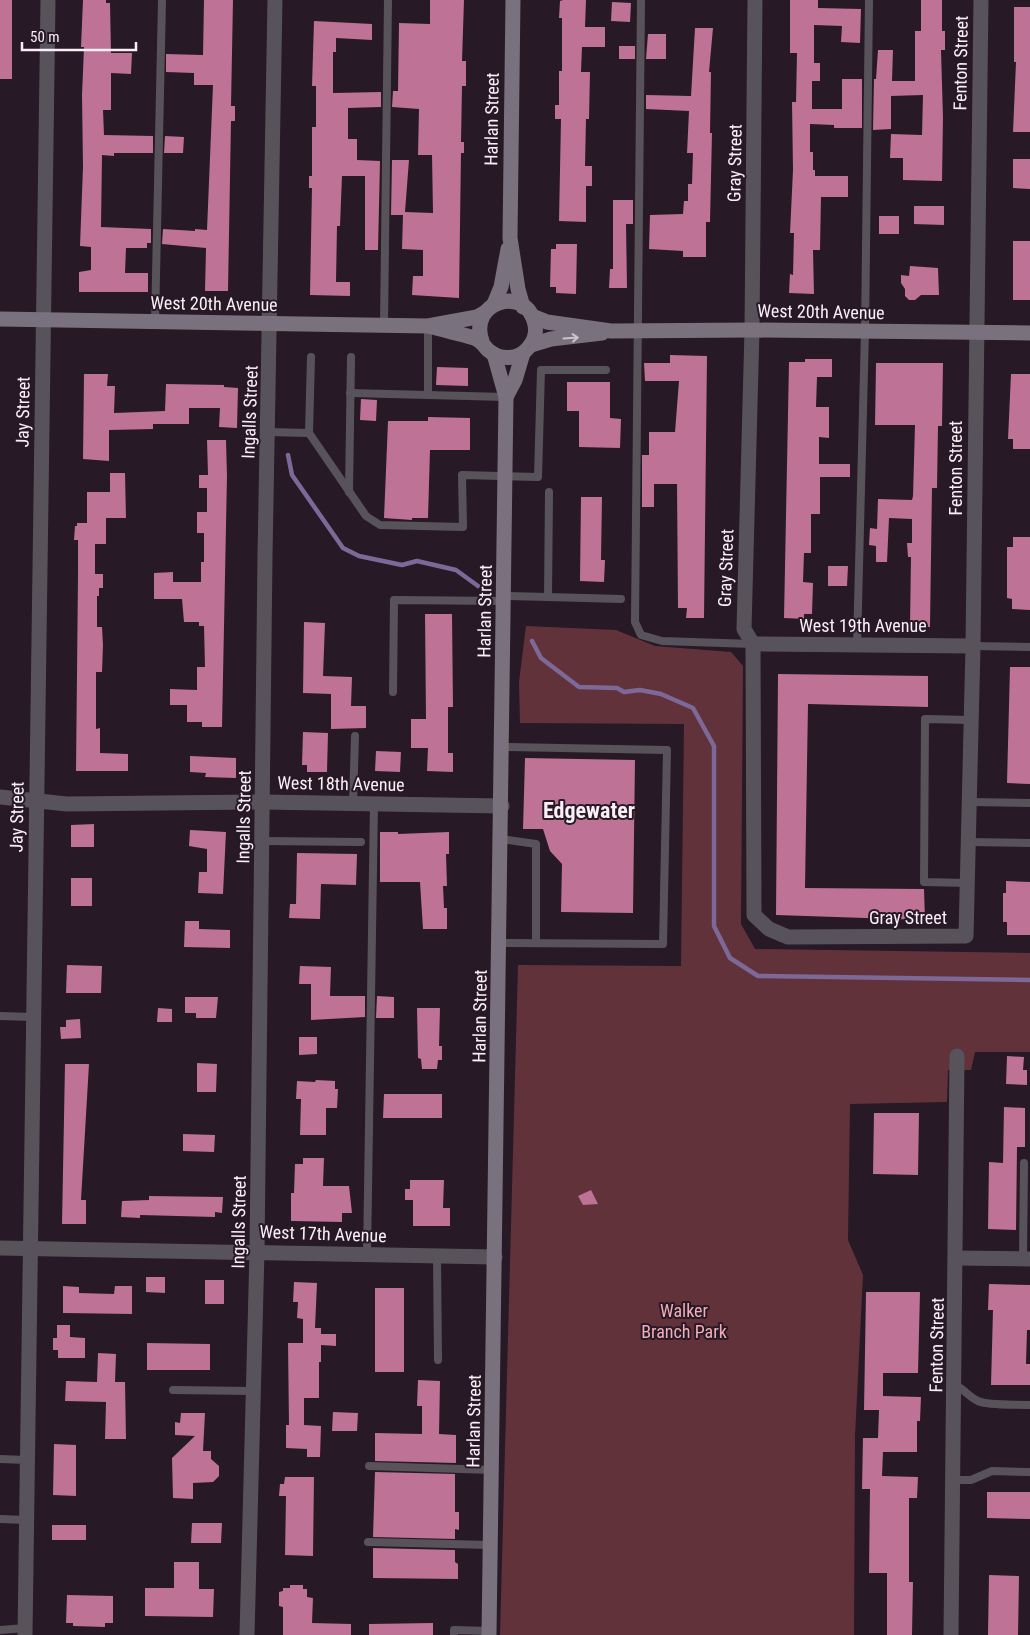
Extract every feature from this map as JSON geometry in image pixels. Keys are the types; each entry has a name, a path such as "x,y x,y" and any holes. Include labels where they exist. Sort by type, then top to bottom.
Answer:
{"street":[{"name":"Jay Street","path":"25,1631 48,0"},
{"name":"Ingalls Street","path":"247,1635 257,1251 267,432 271,323 275,0"},
{"name":"Harlan Street","path":"513,0 510,238 518,289 528,311"},
{"name":"Gray Street","path":"755,0 752,330 744,628 753,644 754,914 769,929 788,937 966,936"},
{"name":"Fenton Street","path":"966,936 973,646 981,0"},
{"name":"Harlan Street","path":"489,309 501,287 510,238"},
{"path":"509,301 528,311 535,330 527,349 505,358 494,354 482,342 479,327 489,309 509,301"},
{"name":"West 20th Avenue","path":"0,319 428,326 477,317 489,309"},
{"name":"West 20th Avenue","path":"528,311 547,322 611,331 752,330 1030,334"},
{"name":"West 20th Avenue","path":"428,326 482,342"},
{"name":"West 20th Avenue","path":"527,349 551,339 584,337 611,331"},
{"name":"Harlan Street","path":"506,397 527,349"},
{"name":"Harlan Street","path":"489,1633 506,476 506,397 494,354"},
{"name":"West 19th Avenue","path":"753,644 973,646"},
{"name":"West 18th Avenue","path":"0,797 66,804 262,802 502,806"},
{"name":"Fenton Street","path":"951,1635 958,1056"},
{"name":"West 17th Avenue","path":"0,1248 257,1251 495,1257"},
{"path":"957,1258 1026,1259"}],"lane":[{"path":"155,322 162,0"},
{"path":"384,325 388,0"},
{"path":"641,0 635,622 641,635 662,641 753,644"},
{"path":"857,645 865,331 869,0"},
{"path":"428,326 428,395"},
{"path":"311,357 309,433 366,516 380,525 462,528 462,475 538,477 540,370 606,370"},
{"path":"350,492 351,357"},
{"path":"350,393 506,397"},
{"path":"267,432 309,433"},
{"path":"548,597 549,492"},
{"path":"393,692 394,600 548,597 621,599"},
{"path":"973,646 1030,647"},
{"path":"967,883 924,882 925,719 971,720"},
{"path":"353,804 355,736"},
{"path":"500,943 663,944 667,750 502,747"},
{"path":"969,802 1030,803"},
{"path":"367,1254 374,804"},
{"path":"501,839 536,844 536,943"},
{"path":"262,841 360,842"},
{"path":"968,842 1030,843"},
{"path":"0,1016 33,1017"},
{"path":"1024,1164 1026,1259"},
{"path":"437,1256 438,1360"},
{"path":"955,1385 968,1392 972,1398 980,1402 1030,1404"},
{"path":"173,1390 254,1391"},
{"path":"0,1459 27,1460"},
{"path":"369,1466 492,1470"},
{"path":"953,1480 971,1480 992,1471 1030,1472"},
{"path":"0,1519 26,1520"},
{"path":"368,1542 490,1545"},
{"path":"0,1630 25,1631"},
{"path":"454,1635 454,1630 489,1633"}],"green space":[{"name":"Walker Branch Park","path":"526,626 616,630 655,646 731,652 743,666 741,924 755,949 1030,953 1030,1052 975,1052 971,1070 948,1070 947,1102 850,1104 848,1240 863,1275 855,1436 854,1635 500,1635 518,965 681,966 684,724 520,723 519,682"}],"building":[{"path":"0,0 12,0 12,79 0,79"},
{"path":"83,0 106,0 106,3 110,3 111,53 132,53 131,74 111,73 111,110 103,110 104,135 153,136 153,153 114,153 114,156 102,155 101,227 151,229 151,243 147,243 147,248 126,248 125,273 148,273 148,292 79,292 79,272 91,270 91,247 80,246 83,167 82,95 84,47 81,47"},
{"path":"204,0 233,0 231,106 235,106 235,121 231,121 228,291 205,291 206,248 162,244 163,229 207,230 213,85 194,85 194,73 166,72 166,54 203,55"},
{"path":"430,0 464,0 462,61 466,61 466,86 462,86 461,142 464,142 464,153 461,153 459,298 412,295 413,276 423,276 423,250 402,249 403,215 391,215 392,160 409,160 405,212 433,213 432,155 418,155 419,109 392,107 393,91 398,91 399,23 430,24"},
{"path":"586,0 585,27 605,27 605,47 582,47 581,72 590,72 585,166 592,166 592,186 586,186 586,222 559,221 561,119 555,119 555,105 559,105 559,71 562,71 562,18 559,18 560,1"},
{"path":"790,0 818,0 818,8 861,9 860,43 841,42 842,26 814,25 814,63 820,63 820,81 812,81 812,109 842,109 842,79 862,79 862,128 834,128 834,125 810,124 810,152 813,152 815,176 848,176 848,197 821,197 820,250 813,250 814,294 789,293 790,274 793,275 794,233 790,233 793,170 792,102 796,102 797,53 790,53"},
{"path":"921,0 942,0 942,31 945,31 945,50 941,50 942,181 903,180 903,158 890,158 891,134 922,135 923,95 891,96 891,129 873,130 874,79 876,79 878,50 893,50 892,81 915,81 915,31 921,31"},
{"path":"612,2 631,3 630,22 611,21"},
{"path":"1014,7 1030,7 1030,132 1013,132 1016,62 1014,62"},
{"path":"314,21 372,24 372,40 336,38 336,52 333,52 333,93 381,92 381,107 348,108 348,139 357,139 357,160 380,161 378,250 365,250 365,176 342,176 340,226 337,226 336,282 350,282 350,296 310,295 312,188 309,188 309,176 312,176 312,127 316,127 316,86 312,86"},
{"path":"695,28 713,28 709,72 711,72 710,133 712,133 710,222 706,222 706,257 683,257 683,251 649,249 650,215 683,214 684,201 688,201 688,184 692,184 693,153 687,153 689,111 646,109 646,95 691,96"},
{"path":"648,34 666,34 666,59 646,59"},
{"path":"619,46 635,46 635,59 619,59"},
{"path":"165,136 184,137 183,153 164,153"},
{"path":"1013,159 1030,159 1030,189 1013,188"},
{"path":"613,200 633,200 633,224 626,224 627,288 609,288 610,269 613,269"},
{"path":"914,206 944,206 944,225 914,224"},
{"path":"879,216 899,216 899,234 879,234"},
{"path":"1013,241 1030,241 1030,300 1013,300"},
{"path":"556,244 577,244 576,294 556,293 556,287 550,287 551,249 556,249"},
{"path":"910,266 938,268 939,295 921,295 915,300 909,300 905,296 901,275 909,276"},
{"path":"670,355 707,356 704,618 686,618 687,608 678,608 677,484 654,484 654,507 642,507 642,455 649,455 649,432 675,432 679,381 645,381 644,363 670,363"},
{"path":"805,359 832,359 832,377 817,377 816,407 829,407 829,438 819,437 819,464 850,464 850,477 820,477 820,514 811,514 811,553 804,553 803,582 813,583 812,614 804,614 804,619 784,618 789,362 805,362"},
{"path":"876,363 943,363 942,426 938,426 937,488 932,488 930,627 910,626 911,557 908,557 907,543 912,543 912,519 889,518 887,562 876,562 876,546 869,545 870,528 877,529 878,499 912,500 913,496 915,425 875,425"},
{"path":"437,367 468,368 468,386 436,385"},
{"path":"84,374 108,374 107,386 115,386 114,413 165,411 166,384 224,385 224,387 238,388 237,428 219,427 220,408 189,408 189,424 153,424 153,429 109,430 109,461 83,459"},
{"path":"1011,374 1030,374 1030,449 1013,449 1013,439 1008,439"},
{"path":"567,382 610,382 610,418 621,419 620,448 579,447 579,411 567,411"},
{"path":"361,399 377,400 376,421 360,420"},
{"path":"428,417 470,418 470,450 430,450 428,518 412,518 412,520 384,518 388,421 428,421"},
{"path":"207,440 226,440 227,476 222,727 202,727 202,722 187,722 187,705 170,705 170,689 197,690 197,667 205,667 204,626 199,626 199,622 184,622 182,599 154,599 154,573 173,572 173,582 201,582 201,562 204,562 204,533 197,533 197,512 207,512 207,488 199,488 199,475 208,475"},
{"path":"110,473 125,473 126,518 106,518 106,544 95,544 95,574 103,574 103,588 99,588 99,596 97,596 97,627 102,627 103,645 102,672 96,672 96,729 100,728 100,753 128,754 128,771 76,771 78,540 74,540 75,526 77,526 77,523 87,523 87,492 110,492"},
{"path":"581,497 602,497 601,560 605,560 604,582 580,581"},
{"path":"1013,537 1030,537 1030,610 1012,609 1012,599 1007,598 1007,547 1013,547"},
{"path":"828,566 848,566 847,586 828,586"},
{"path":"425,614 452,614 453,707 448,707 448,753 453,753 453,772 427,771 428,748 411,748 411,719 426,719"},
{"path":"304,622 325,623 323,676 352,677 351,706 366,706 366,728 331,729 331,694 303,693"},
{"path":"1010,667 1030,667 1030,784 1007,783"},
{"path":"778,674 928,676 928,707 808,704 805,888 924,889 925,920 776,915"},
{"path":"303,732 328,733 327,772 307,772 307,765 302,765"},
{"path":"376,751 401,752 400,772 375,771"},
{"path":"190,756 236,758 236,778 205,777 206,773 190,772"},
{"path":"525,758 635,760 633,913 561,912 562,864 550,851 543,829 523,829"},
{"path":"94,824 94,847 71,847 71,825"},
{"path":"190,830 226,832 223,894 198,893 199,872 207,872 207,849 189,846"},
{"path":"380,832 398,832 398,834 449,832 449,854 446,854 447,886 443,886 444,908 447,908 447,929 423,929 420,882 380,882"},
{"path":"297,853 357,854 356,885 321,884 320,919 289,918 290,904 296,904"},
{"path":"71,878 92,878 92,906 71,906"},
{"path":"1006,881 1030,882 1030,935 1007,935 1007,922 1003,922 1003,893 1006,893"},
{"path":"185,921 199,921 199,929 230,930 230,948 184,947"},
{"path":"67,965 102,966 101,993 66,993"},
{"path":"300,966 331,967 330,996 365,996 365,1017 311,1020 311,984 299,984"},
{"path":"377,996 394,997 394,1018 376,1018"},
{"path":"185,997 218,997 216,1018 196,1018 196,1013 185,1013"},
{"path":"158,1008 172,1009 172,1022 157,1022"},
{"path":"417,1008 440,1008 439,1046 442,1046 442,1060 438,1060 437,1069 422,1069 421,1059 418,1058"},
{"path":"80,1019 81,1038 61,1039 60,1027 66,1027 66,1020"},
{"path":"299,1037 317,1037 317,1054 299,1055"},
{"path":"1007,1056 1024,1057 1023,1070 1027,1070 1027,1085 1006,1084"},
{"path":"197,1063 217,1064 216,1092 197,1092"},
{"path":"65,1064 89,1064 81,1200 86,1200 86,1224 62,1224"},
{"path":"316,1080 335,1081 335,1089 338,1089 337,1108 326,1108 326,1135 300,1135 301,1099 296,1099 297,1081 315,1082"},
{"path":"384,1094 442,1094 442,1118 383,1118"},
{"path":"1004,1107 1025,1108 1025,1147 1017,1147 1016,1230 988,1229 989,1162 1003,1163"},
{"path":"874,1113 919,1113 918,1175 873,1174"},
{"path":"183,1134 215,1135 214,1152 183,1151"},
{"path":"303,1158 324,1158 323,1186 349,1186 352,1213 342,1213 342,1222 291,1221 291,1193 294,1193 295,1164 303,1164"},
{"path":"410,1180 444,1180 443,1208 450,1208 450,1226 413,1226 413,1200 405,1200 405,1189 410,1189"},
{"path":"591,1190 598,1204 583,1205 578,1196"},
{"path":"149,1196 223,1197 222,1213 215,1212 215,1217 140,1215 140,1218 121,1217 122,1201 149,1200"},
{"path":"146,1277 165,1277 165,1293 146,1292"},
{"path":"205,1280 224,1280 224,1304 205,1304"},
{"path":"294,1282 317,1283 315,1328 321,1328 321,1334 336,1334 336,1346 321,1345 319,1398 304,1398 304,1425 321,1426 320,1457 307,1457 307,1449 286,1448 286,1425 289,1425 288,1343 303,1343 303,1319 297,1318 298,1302 293,1302"},
{"path":"989,1284 1030,1285 1030,1330 1027,1330 1026,1364 1030,1364 1030,1385 991,1385 993,1310 988,1310"},
{"path":"63,1286 79,1287 79,1293 114,1294 115,1286 132,1286 132,1314 63,1313"},
{"path":"375,1288 404,1288 404,1372 375,1372"},
{"path":"866,1292 920,1292 918,1373 883,1373 883,1396 921,1397 920,1421 917,1421 917,1452 883,1452 882,1476 918,1477 917,1498 909,1498 909,1582 913,1582 912,1635 887,1635 887,1573 869,1573 870,1489 862,1489 863,1438 878,1438 879,1410 864,1410"},
{"path":"57,1325 70,1325 70,1337 85,1338 85,1358 58,1358 58,1350 53,1350 53,1338 57,1338"},
{"path":"147,1343 210,1344 210,1370 147,1370"},
{"path":"98,1353 116,1354 115,1382 125,1382 126,1439 105,1439 106,1402 65,1401 66,1381 97,1382"},
{"path":"418,1380 440,1381 439,1434 456,1435 456,1463 375,1461 375,1433 422,1434 422,1406 417,1406"},
{"path":"333,1412 358,1413 357,1431 332,1431"},
{"path":"181,1413 205,1413 203,1451 211,1451 211,1459 219,1466 219,1476 213,1482 193,1483 193,1499 173,1498 172,1458 195,1436 175,1435 175,1422 180,1423"},
{"path":"54,1444 76,1445 76,1496 53,1495"},
{"path":"375,1472 455,1474 455,1512 459,1512 459,1530 455,1529 455,1539 373,1537"},
{"path":"285,1477 314,1477 313,1556 285,1555 286,1496 279,1496 280,1484 284,1484"},
{"path":"987,1492 1030,1492 1030,1519 987,1518"},
{"path":"192,1523 222,1523 221,1543 191,1543"},
{"path":"52,1525 86,1525 86,1540 52,1540"},
{"path":"373,1548 455,1550 455,1562 458,1564 458,1579 373,1578"},
{"path":"174,1562 199,1562 199,1589 214,1589 213,1617 145,1616 145,1588 174,1588"},
{"path":"989,1575 1019,1576 1018,1635 988,1635"},
{"path":"290,1585 303,1585 303,1589 307,1589 307,1597 313,1598 312,1623 351,1624 351,1635 283,1635 283,1607 279,1606 279,1592 283,1591 283,1588 290,1588"},
{"path":"67,1595 113,1596 113,1623 105,1623 105,1627 73,1626 73,1623 66,1623"},
{"path":"433,1623 433,1635 369,1635 369,1624"}],"waterway":[{"path":"288,455 292,475 343,548 359,556 402,565 417,561 456,570 478,586"},
{"path":"532,641 541,658 579,687 617,688 624,692 640,690 661,694 693,708 714,746 714,926 730,958 758,976 1030,980"}],"district":[{"name":"Edgewater","path":"589,810"}]}
